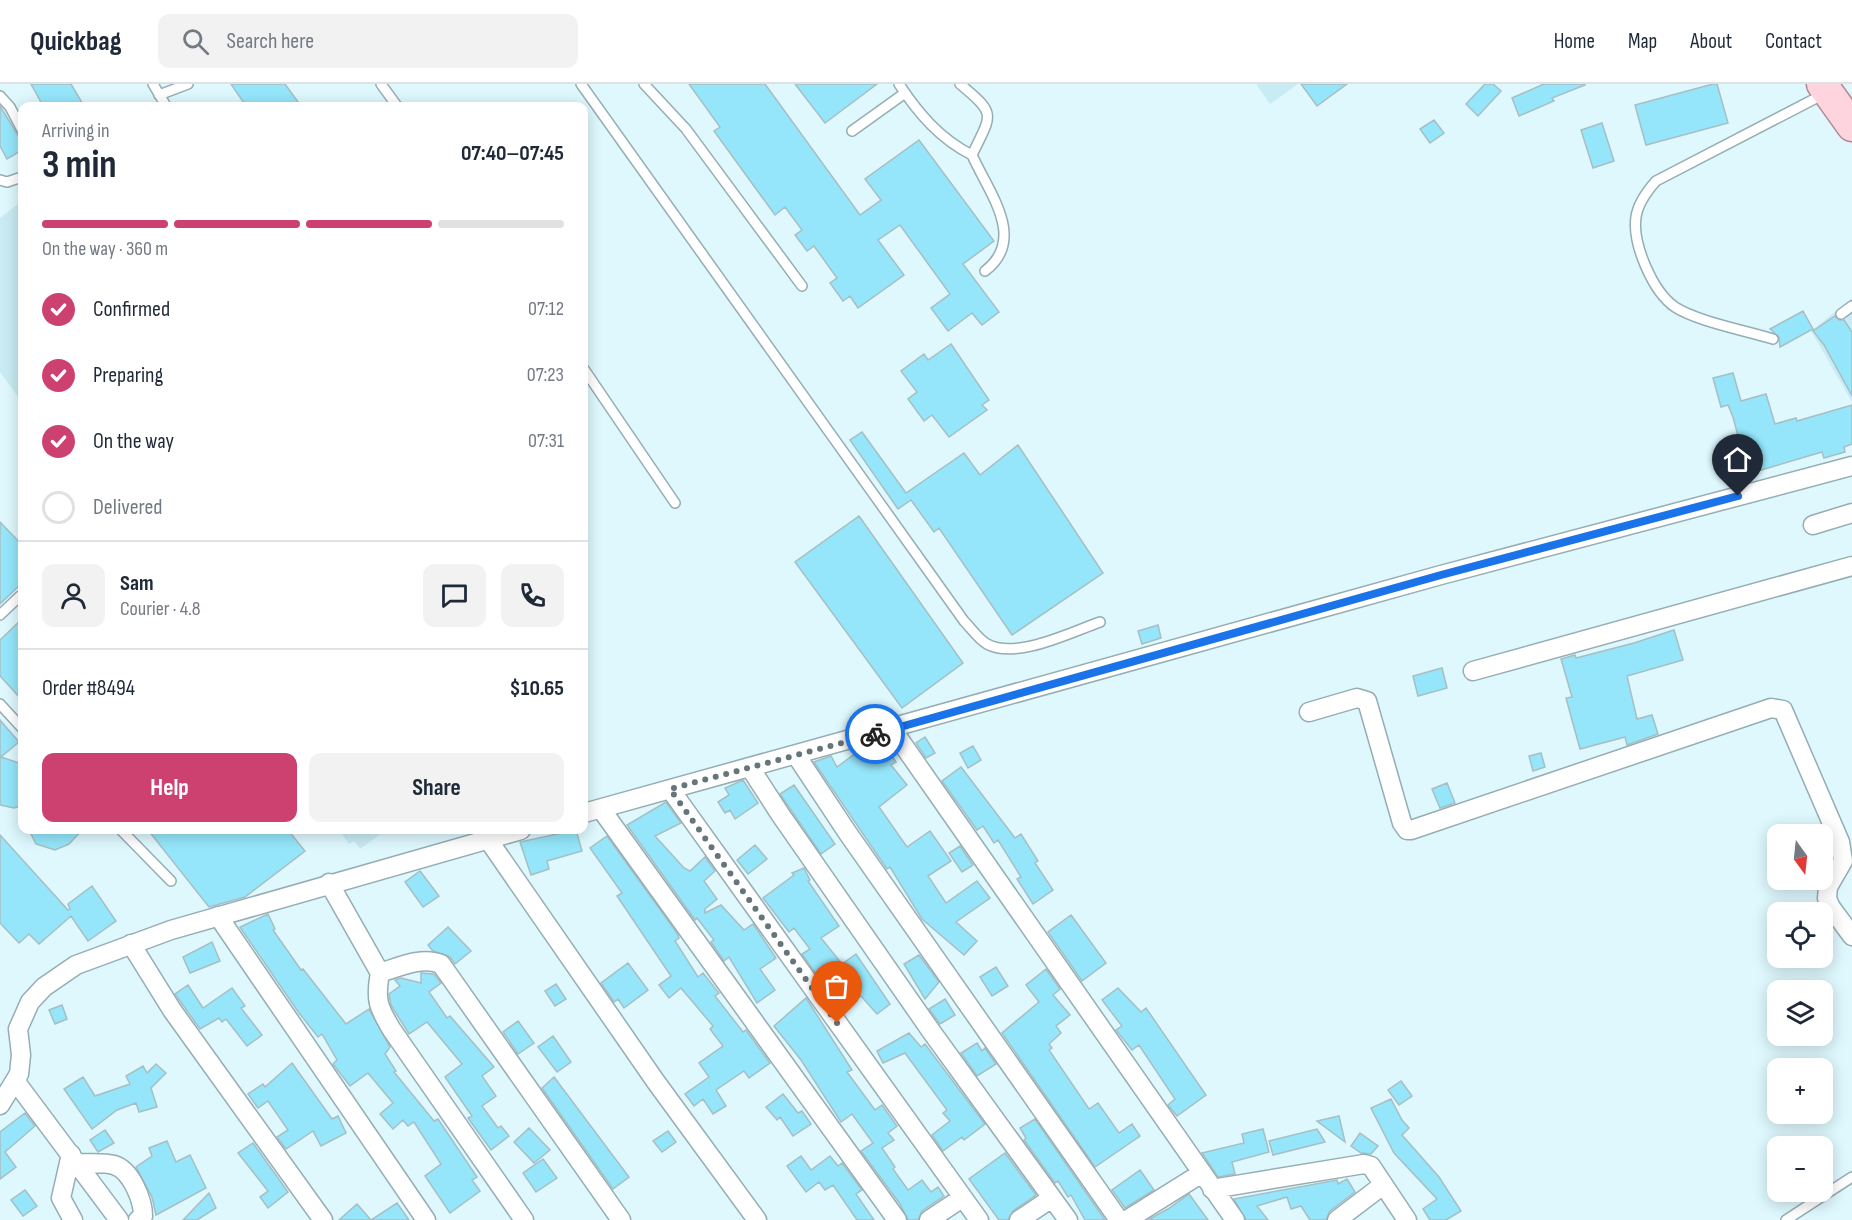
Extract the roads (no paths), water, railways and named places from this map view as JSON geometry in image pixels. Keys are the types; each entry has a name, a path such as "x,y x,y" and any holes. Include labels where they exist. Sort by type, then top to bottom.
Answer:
{"main road":[{"path":"1836,89 1852,126"}],"street":[{"path":"588,812 1441,575 1852,466"},
{"path":"1813,525 1852,513"},
{"path":"1473,671 1852,566"},
{"path":"1309,712 1357,698 1367,701 1402,823 1407,830 1412,830 1771,708 1783,710 1840,842 1843,861 1828,887 1827,898 1830,906 1852,936"},
{"path":"892,729 1235,1220"},
{"path":"796,755 846,832 1119,1220"},
{"path":"751,768 780,814 931,1031 1068,1220"},
{"path":"670,789 979,1220"},
{"path":"602,809 897,1220"},
{"path":"0,1105 16,1082 21,1065 9,1028 30,1002 57,976 76,965 131,944 218,916 504,834"},
{"path":"487,838 656,1082 757,1220"},
{"path":"329,883 380,973 376,993 378,1006 392,1030 524,1220"},
{"path":"218,916 426,1220"},
{"path":"131,944 172,1010 322,1220"},
{"path":"380,973 432,960 441,964 621,1220"},
{"path":"16,1082 119,1220"},
{"path":"73,1220 61,1198 74,1159"},
{"path":"74,1159 113,1165 122,1170 143,1205 143,1216 138,1220"},
{"path":"1212,1189 1364,1164 1371,1166 1407,1220"},
{"path":"1127,1220 1202,1173"},
{"path":"1337,1220 1383,1185"},
{"path":"929,1220 962,1198"},
{"path":"1019,1220 1052,1198"}],"lane":[{"path":"153,84 163,102"},
{"path":"159,95 188,84"},
{"path":"381,84 394,102"},
{"path":"582,84 957,611 978,636 986,644 1005,650 1032,646 1100,622"},
{"path":"644,84 686,129 802,286"},
{"path":"899,84 930,125 952,144 972,155 1005,227 1005,246 1002,254 985,271"},
{"path":"960,84 984,104 989,114 972,155"},
{"path":"1773,339 1677,309 1659,294 1638,242 1636,216 1646,193 1656,181 1836,89"},
{"path":"852,131 905,93"},
{"path":"0,96 10,107 18,122"},
{"path":"0,180 7,182 18,178"},
{"path":"1841,314 1852,306"},
{"path":"588,375 675,503"},
{"path":"0,615 18,598"},
{"path":"0,704 18,724"},
{"path":"125,834 171,881"},
{"path":"1786,1220 1852,1177"}]}
